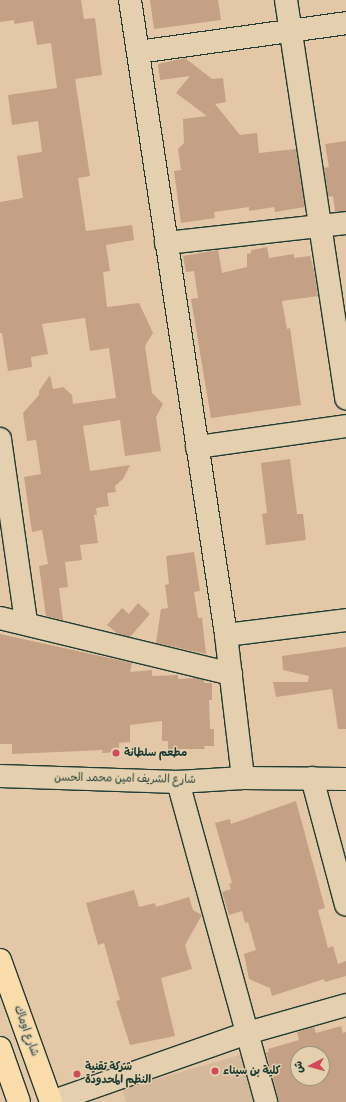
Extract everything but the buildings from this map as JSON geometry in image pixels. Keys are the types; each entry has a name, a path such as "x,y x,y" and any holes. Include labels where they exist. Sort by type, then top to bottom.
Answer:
{"main road":[{"name":"شارع اوماك","path":"0,960 51,1102"},
{"path":"0,1048 19,1102"}],"street":[{"path":"130,0 226,635 243,778"},
{"path":"286,0 346,398"},
{"path":"138,52 346,23"},
{"path":"166,243 346,223"},
{"path":"197,447 346,426"},
{"path":"0,439 26,622"},
{"path":"0,618 26,622 231,674"},
{"path":"226,635 346,620"},
{"name":"شارع الشريف امين محمد الحسن","path":"0,776 178,782 243,778 346,779"},
{"path":"312,778 346,905"},
{"path":"178,782 266,1102"},
{"path":"51,1102 247,1033 346,1006"}],"shaded area":[{"name":"كلية بن سيناء","path":"243,1054 257,1102 126,1102 122,1089"}],"place":[{"name":"مطعم سلطانة","path":"116,753"},
{"name":"كلية بن سيناء","path":"215,1071"},
{"name":"شركة تقنية النظم المحدودة","path":"77,1074"}]}
